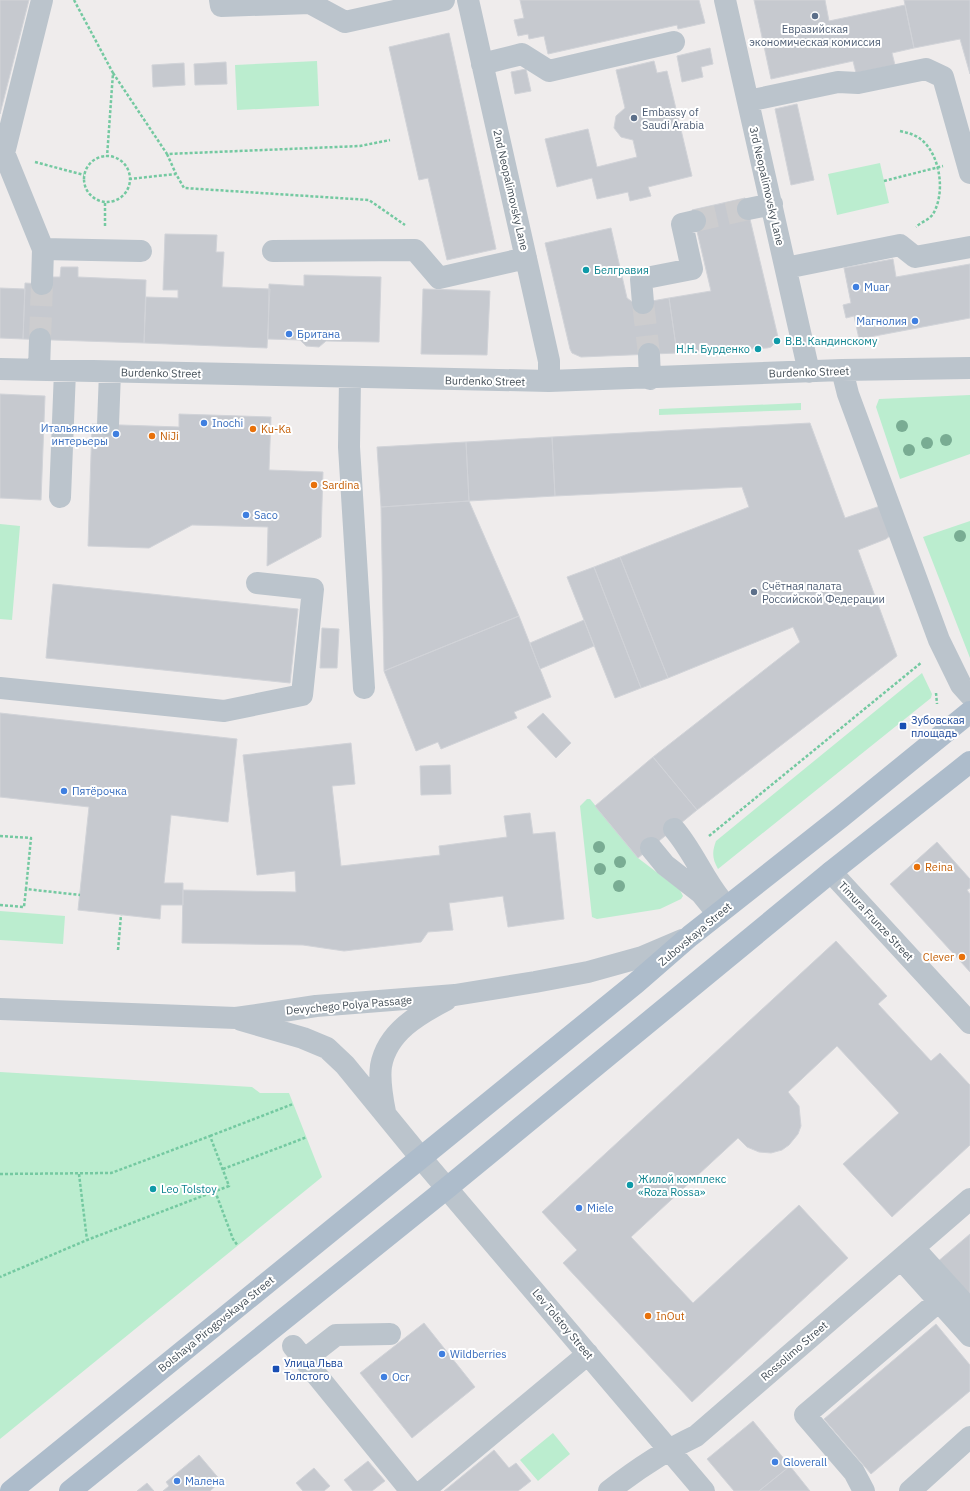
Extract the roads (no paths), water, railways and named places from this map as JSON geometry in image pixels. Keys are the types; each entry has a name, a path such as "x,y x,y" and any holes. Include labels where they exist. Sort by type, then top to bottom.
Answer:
{"main road":[{"name":"Zubovskaya Street","path":"421,1158 636,984 690,936 970,712"},
{"path":"70,1491 446,1188 831,872 970,762"},
{"name":"Bolshaya Pirogovskaya Street","path":"11,1491 421,1158"}],"street":[{"path":"42,0 4,153 43,248 42,284"},
{"path":"220,0 221,6 310,3 345,22 444,0"},
{"name":"2nd Neopalimovsky Lane","path":"468,0 549,361 549,381"},
{"name":"3rd Neopalimovsky Lane","path":"725,0 809,372"},
{"path":"482,64 522,54 549,71 674,42"},
{"path":"748,101 838,82 858,83 926,68 943,77 968,161"},
{"path":"748,209 772,204"},
{"path":"643,303 641,279 692,269 682,224 695,221"},
{"path":"786,268 900,245 915,257 970,247"},
{"path":"43,248 141,251"},
{"path":"273,251 415,250 439,278 526,258"},
{"path":"39,370 40,339"},
{"path":"649,354 650,379"},
{"name":"Burdenko Street","path":"0,368 350,378 549,381 650,379 842,370 970,368"},
{"path":"842,370 848,394 939,640 961,685 970,696"},
{"path":"60,497 65,371"},
{"path":"108,425 110,372"},
{"path":"350,378 349,448 364,688"},
{"path":"0,688 224,711 302,695 313,589 257,583"},
{"path":"674,829 687,844 722,911"},
{"path":"651,848 665,865 722,911"},
{"name":"Timura Frunze Street","path":"831,872 970,1022"},
{"name":"Devychego Polya Passage","path":"0,1009 236,1018 316,1006 454,995 588,972 642,957 690,936"},
{"path":"385,1113 381,1085 381,1066 388,1045 400,1029 424,1011 454,995"},
{"name":"Lev Tolstoy Street","path":"236,1018 303,1038 327,1048 346,1065 446,1188 704,1491"},
{"name":"Rossolimo Street","path":"609,1491 635,1470 668,1449 696,1436 970,1199"},
{"path":"908,1253 939,1301 970,1336"},
{"path":"908,1253 970,1310"},
{"path":"864,1491 854,1472 805,1415 939,1301"},
{"path":"390,1334 336,1335 299,1353 411,1491"},
{"path":"423,1491 588,1354"},
{"path":"910,1491 970,1437"}],"tunnel":[{"path":"695,221 748,209"},
{"path":"40,339 42,284"},
{"path":"643,303 649,354"}],"place":[{"name":"Евразийская экономическая комиссия","path":"815,16"},
{"name":"Embassy of Saudi Arabia","path":"634,118"},
{"name":"Белгравия","path":"586,270"},
{"name":"Muar","path":"856,287"},
{"name":"Магнолия","path":"915,321"},
{"name":"Британа","path":"289,334"},
{"name":"В.В. Кандинскому","path":"777,341"},
{"name":"Н.Н. Бурденко","path":"758,349"},
{"name":"Inochi","path":"204,423"},
{"name":"Ku-Ka","path":"253,429"},
{"name":"Итальянские интерьеры","path":"116,434"},
{"name":"NiJi","path":"152,436"},
{"name":"Sardina","path":"314,485"},
{"name":"Saco","path":"246,515"},
{"name":"Счётная палата Российской Федерации","path":"754,592"},
{"name":"Зубовская площадь","path":"903,726"},
{"name":"Пятёрочка","path":"64,791"},
{"name":"Reina","path":"917,867"},
{"name":"Clever","path":"962,957"},
{"name":"Жилой комплекс «Roza Rossa»","path":"630,1185"},
{"name":"Leo Tolstoy","path":"153,1189"},
{"name":"Miele","path":"579,1208"},
{"name":"InOut","path":"648,1316"},
{"name":"Wildberries","path":"442,1354"},
{"name":"Улица Льва Толстого","path":"276,1369"},
{"name":"Ocr","path":"384,1377"},
{"name":"Gloverall","path":"775,1462"},
{"name":"Малена","path":"177,1481"}]}
